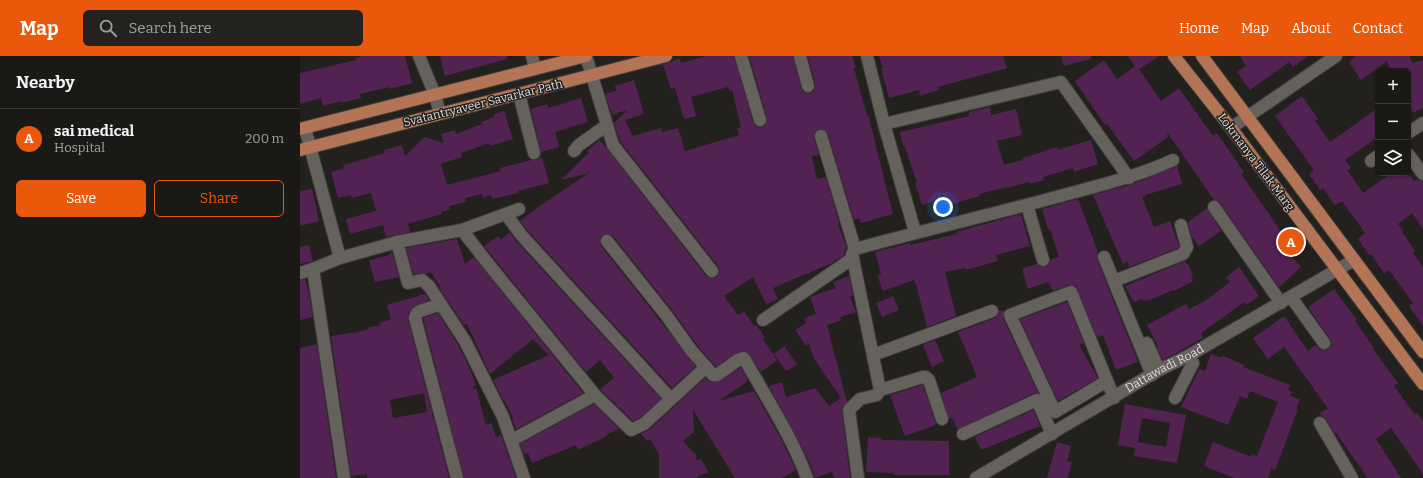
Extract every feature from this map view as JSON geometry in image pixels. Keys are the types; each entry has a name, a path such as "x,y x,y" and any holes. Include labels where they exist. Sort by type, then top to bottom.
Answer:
{"main road":[{"name":"Svatantryaveer Savarkar Path","path":"303,129 586,56"},
{"name":"Svatantryaveer Savarkar Path","path":"305,148 666,56"},
{"name":"Lokmanya Tilak Marg","path":"1174,56 1231,128 1423,384"},
{"name":"Lokmanya Tilak Marg","path":"1202,56 1423,352"}],"street":[{"path":"419,56 435,95 440,114"},
{"path":"532,56 535,69"},
{"path":"586,56 613,145 712,271"},
{"path":"741,56 760,120"},
{"path":"800,56 808,86"},
{"path":"867,56 884,124 915,232"},
{"path":"1231,128 1336,56"},
{"path":"884,124 1061,82 1129,178"},
{"path":"519,94 534,153"},
{"path":"1411,131 1423,123"},
{"path":"574,151 579,145 607,125"},
{"path":"303,129 305,148 340,258"},
{"path":"821,136 854,254 872,355 880,390"},
{"path":"1411,158 1423,174"},
{"path":"763,320 854,254 915,232 1028,205 1129,178 1173,160"},
{"path":"1028,205 1043,260"},
{"path":"1214,207 1286,300 1324,343"},
{"path":"300,273 340,258 397,242 462,230 520,208"},
{"path":"506,214 522,236 671,399"},
{"path":"1119,279 1183,254 1186,251 1187,243 1181,225"},
{"path":"462,230 595,395 631,430 644,424 706,367"},
{"path":"607,241 666,315 691,350 715,376 738,360 743,358 745,360 778,418 802,464 807,478"},
{"path":"397,242 408,282 422,280 429,286 465,341 503,417 524,478"},
{"path":"1107,256 1119,279 1155,373 1107,256"},
{"name":"Dattawadi Road","path":"976,478 1155,373 1188,356 1354,260"},
{"path":"313,269 344,478"},
{"path":"1107,381 1055,412 1010,315 1071,292 1114,398"},
{"path":"441,304 420,311 415,318 457,478"},
{"path":"872,355 992,311"},
{"path":"1175,398 1193,363 1188,356"},
{"path":"858,478 849,410 860,399 877,395 880,390 926,377 929,380 942,419"},
{"path":"512,440 595,395"},
{"path":"963,434 1037,400 1052,434"},
{"path":"1320,423 1352,478"}],"building":[{"path":"363,56 405,56 412,83 360,94 361,98 341,103 341,101 323,106 321,98 300,104 300,73 356,60 355,58"},
{"path":"440,56 507,56 507,59 445,76"},
{"path":"706,56 734,56 753,122 755,126 759,127 765,125 767,118 749,56 793,56 801,88 803,92 810,93 814,91 815,84 808,56 852,56 893,214 861,223 859,218 854,220 828,134 823,129 816,131 814,138 819,155 812,156 817,179 826,177 839,223 838,224 847,248 844,252 845,255 832,263 773,288 778,299 766,304 753,277 724,296 738,315 744,311 754,326 756,325 765,337 763,339 777,360 761,372 750,355 744,351 734,354 716,367 697,345 672,310 613,236 609,234 603,235 600,239 601,246 696,366 672,388 520,221 589,173 561,180 599,140 706,276 713,278 717,277 719,270 718,266 620,141 614,123 627,110 612,115 605,94 616,91 615,86 634,80 644,114 625,120 633,136 661,128 662,132 678,128 685,151 739,135 737,128 741,127 732,90 730,91 728,87 691,97 696,116 684,119 675,88 671,89 663,65 680,58 681,63"},
{"path":"879,56 1003,56 1007,68 938,87 939,90 920,96 919,90 889,98"},
{"path":"1061,56 1091,56 1091,59 1064,66"},
{"path":"1128,56 1159,56 1139,69 1161,101 1179,88 1213,136 1217,133 1244,172 1241,174 1290,244 1284,248 1301,267 1279,287 1220,203 1214,200 1167,132 1168,137 1134,161 1107,124 1105,125 1075,81 1104,60 1117,79 1135,66"},
{"path":"1240,56 1308,56 1293,67 1289,62 1250,90 1237,72 1246,66"},
{"path":"1356,56 1410,56 1412,63 1423,60 1423,108 1413,113 1411,109 1411,68 1390,68 1387,61 1377,68 1375,68 1375,70 1361,80 1349,62"},
{"path":"1302,96 1318,119 1315,121 1330,142 1375,110 1375,139 1345,160 1351,168 1347,170 1363,193 1386,177 1385,176 1410,176 1414,181 1417,179 1423,182 1423,229 1412,213 1398,224 1415,251 1413,253 1423,267 1423,326 1409,306 1413,303 1389,270 1384,273 1371,254 1369,255 1358,239 1365,233 1342,201 1335,205 1323,188 1320,190 1309,174 1314,170 1275,116"},
{"path":"581,98 588,122 555,132 559,147 541,152 531,109 547,104 548,108"},
{"path":"990,107 991,115 1016,109 1022,135 997,141 1004,165 1023,160 1023,158 1057,147 1058,150 1091,140 1098,164 1074,172 1073,168 1043,177 1044,180 1030,184 1029,182 979,194 980,196 946,206 944,198 922,205 915,183 917,183 903,145 900,132 969,116 969,112"},
{"path":"504,111 513,139 490,146 489,143 461,153 462,157 441,164 447,185 501,171 500,168 542,157 549,183 518,191 518,193 492,199 491,195 483,198 482,194 465,198 466,202 449,206 450,209 441,212 442,214 408,224 410,232 386,237 383,225 350,234 346,219 376,211 371,193 352,198 351,195 338,198 331,172 344,168 343,165 385,153 384,150 402,145 405,156 425,137 444,143 441,134 455,130 456,134 482,124 481,122 494,117 494,114"},
{"path":"1177,166 1182,184 1142,197 1154,227 1170,221 1179,246 1178,248 1129,267 1128,262 1123,264 1093,195 1130,185"},
{"path":"312,189 319,221 300,226 300,191"},
{"path":"1078,199 1098,252 1097,260 1138,362 1116,370 1103,335 1097,337 1076,286 1069,285 1053,291 1048,282 1028,289 1022,269 1037,264 1041,267 1045,267 1049,265 1050,260 1059,257 1042,209"},
{"path":"1207,208 1221,231 1199,246 1191,235 1188,222"},
{"path":"1021,214 1030,246 996,255 998,261 966,270 965,268 945,272 956,316 927,327 914,280 883,291 877,275 881,274 875,252 956,234 956,232"},
{"path":"510,232 516,241 661,399 640,418 633,421 600,389 614,378 600,360 586,372 484,246 498,236 501,240"},
{"path":"457,239 465,264 474,257 583,393 516,429 512,419 513,418 493,380 549,355 533,339 490,374 467,324 464,325 440,289 441,288 431,272 426,274 413,274 406,248"},
{"path":"309,245 313,261 300,264 300,247"},
{"path":"392,251 399,277 375,282 369,260 389,255"},
{"path":"1185,261 1193,275 1191,276 1193,281 1174,291 1173,290 1148,301 1143,301 1142,299 1134,302 1125,286"},
{"path":"1239,267 1259,296 1246,305 1244,302 1201,333 1203,338 1163,360 1147,325 1186,304 1189,309 1205,301 1230,282 1226,277"},
{"path":"849,276 853,296 850,297 856,312 840,317 841,320 827,325 847,402 842,407 842,411 850,478 835,478 832,472 815,478 810,463 769,386 782,382 786,397 815,388 829,406 841,398 813,357 809,343 806,346 795,330 806,323 804,318 816,314 810,297 836,288 833,282"},
{"path":"305,279 313,317 300,320 300,280"},
{"path":"1334,289 1357,320 1355,321 1374,348 1373,349 1398,383 1394,386 1415,415 1417,413 1423,421 1423,474 1391,428 1376,439 1401,478 1368,478 1336,433 1335,434 1326,419 1319,414 1326,409 1329,410 1284,347 1268,359 1253,338 1284,316 1308,351 1316,345 1321,350 1328,349 1331,346 1330,339 1308,307"},
{"path":"425,294 429,300 413,307 408,315 408,320 449,478 367,478 367,474 351,476 331,336 358,332 369,329 369,327 380,326 379,323 391,319 387,305","holes":["424,393 427,412 393,418 390,400"]},
{"path":"893,296 899,310 882,317 876,303"},
{"path":"1067,302 1084,343 1079,345 1098,378 1058,401 1020,319"},
{"path":"1004,310 1003,318 1038,393 1034,393 958,429 952,418 949,419 941,393 977,377 958,332 995,318 999,311"},
{"path":"438,313 458,345 470,369 476,385 473,387 474,389 476,388 486,425 491,423 496,437 501,435 516,478 464,478 423,318"},
{"path":"935,340 944,361 932,367 923,345"},
{"path":"317,344 336,478 300,478 300,348"},
{"path":"784,346 797,364 786,371 774,354"},
{"path":"1211,354 1222,358 1223,356 1244,365 1243,367 1290,385 1288,390 1292,392 1290,396 1300,399 1296,409 1298,409 1275,470 1271,468 1268,478 1234,478 1204,466 1213,442 1251,457 1252,454 1257,456 1278,402 1250,391 1247,399 1240,396 1228,425 1181,407 1199,369 1205,371"},
{"path":"741,367 748,381 719,401 754,391 780,437 796,470 782,478 735,478 693,410 694,432 683,441 696,455 696,460 701,459 708,472 698,476 698,478 659,478 659,454 650,439 647,441 641,434 649,430 705,378 710,382 721,381"},
{"path":"923,385 936,424 905,436 890,395"},
{"path":"594,404 619,429 578,450 576,445 532,463 528,453 524,454 520,444"},
{"path":"1125,404 1186,415 1177,463 1134,456 1135,448 1118,445","holes":["1142,418 1170,423 1166,447 1138,442"]},
{"path":"1033,410 1040,426 981,450 975,437"},
{"path":"868,437 881,438 881,440 949,441 949,475 894,475 894,473 866,472"},
{"path":"1057,442 1071,446 1067,461 1072,462 1068,478 1047,478"}],"place":[{"name":"sai medical","path":"1291,242"}]}
